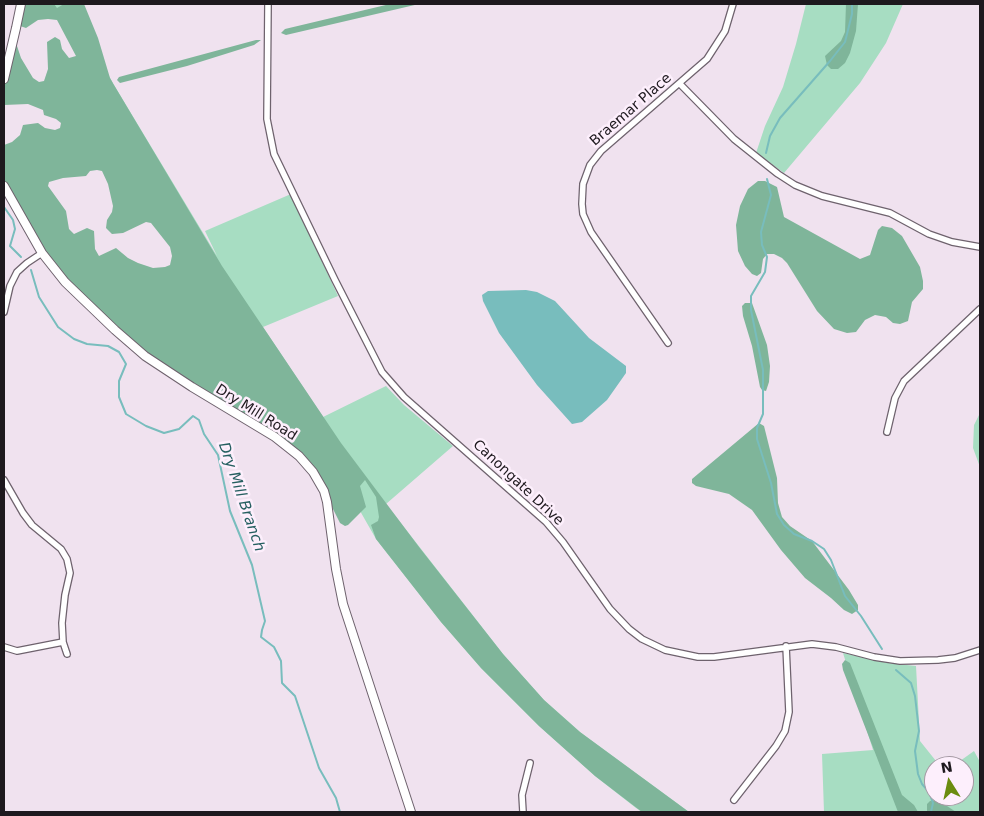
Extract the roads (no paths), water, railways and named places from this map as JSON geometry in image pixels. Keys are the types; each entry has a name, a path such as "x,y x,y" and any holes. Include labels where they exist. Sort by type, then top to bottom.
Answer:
{"street":[{"path":"4,79 20,4"},
{"name":"Canongate Drive","path":"268,4 267,119 269,136 277,161 382,372 404,397 546,522 563,542 616,616 629,629 642,639 670,652 698,657 723,656 812,644 825,644 874,658 900,661 955,658 980,650"},
{"name":"Braemar Place","path":"668,342 591,232 583,214 582,194 586,175 595,158 699,68 716,48 725,30 734,4"},
{"path":"680,84 730,135 778,174 795,185 822,196 890,213 929,234 946,240 962,245 980,247"},
{"name":"Dry Mill Road","path":"4,186 42,253 65,282 146,356 192,387 275,437 299,456 313,472 328,502 343,604 411,812"},
{"path":"4,312 10,286 17,272 27,262 42,253"},
{"path":"887,432 895,398 904,381 980,309"},
{"path":"4,480 32,525 61,548 67,559 70,573 62,610 63,642 67,654"},
{"path":"4,647 17,651 63,642"},
{"path":"734,800 776,746 785,731 788,721 789,702 786,646"},
{"path":"523,812 522,795 530,763"}],"waterway":[{"path":"766,153 770,136 780,118 845,42 852,14 852,4"},
{"path":"767,179 771,195 761,232 762,245 767,257 765,272 751,296 751,310 763,370 763,414 757,428 757,439 771,483 777,514 784,525 794,534 812,541 824,549 831,560 845,596 861,616 882,649"},
{"name":"Dry Mill Branch","path":"4,207 13,220 15,229 10,246 21,257"},
{"name":"Dry Mill Branch","path":"31,270 39,297 58,327 74,339 87,344 108,346 119,352 126,364 119,381 119,397 126,414 146,426 164,433 179,429 193,416 199,420 204,434 218,455 230,511 252,565 265,621 261,637 274,647 281,661 282,683 295,696 319,768 336,798 340,812"},
{"path":"896,670 911,683 915,696 919,731 915,751 918,774 922,784 929,792 933,803 931,812"}]}
